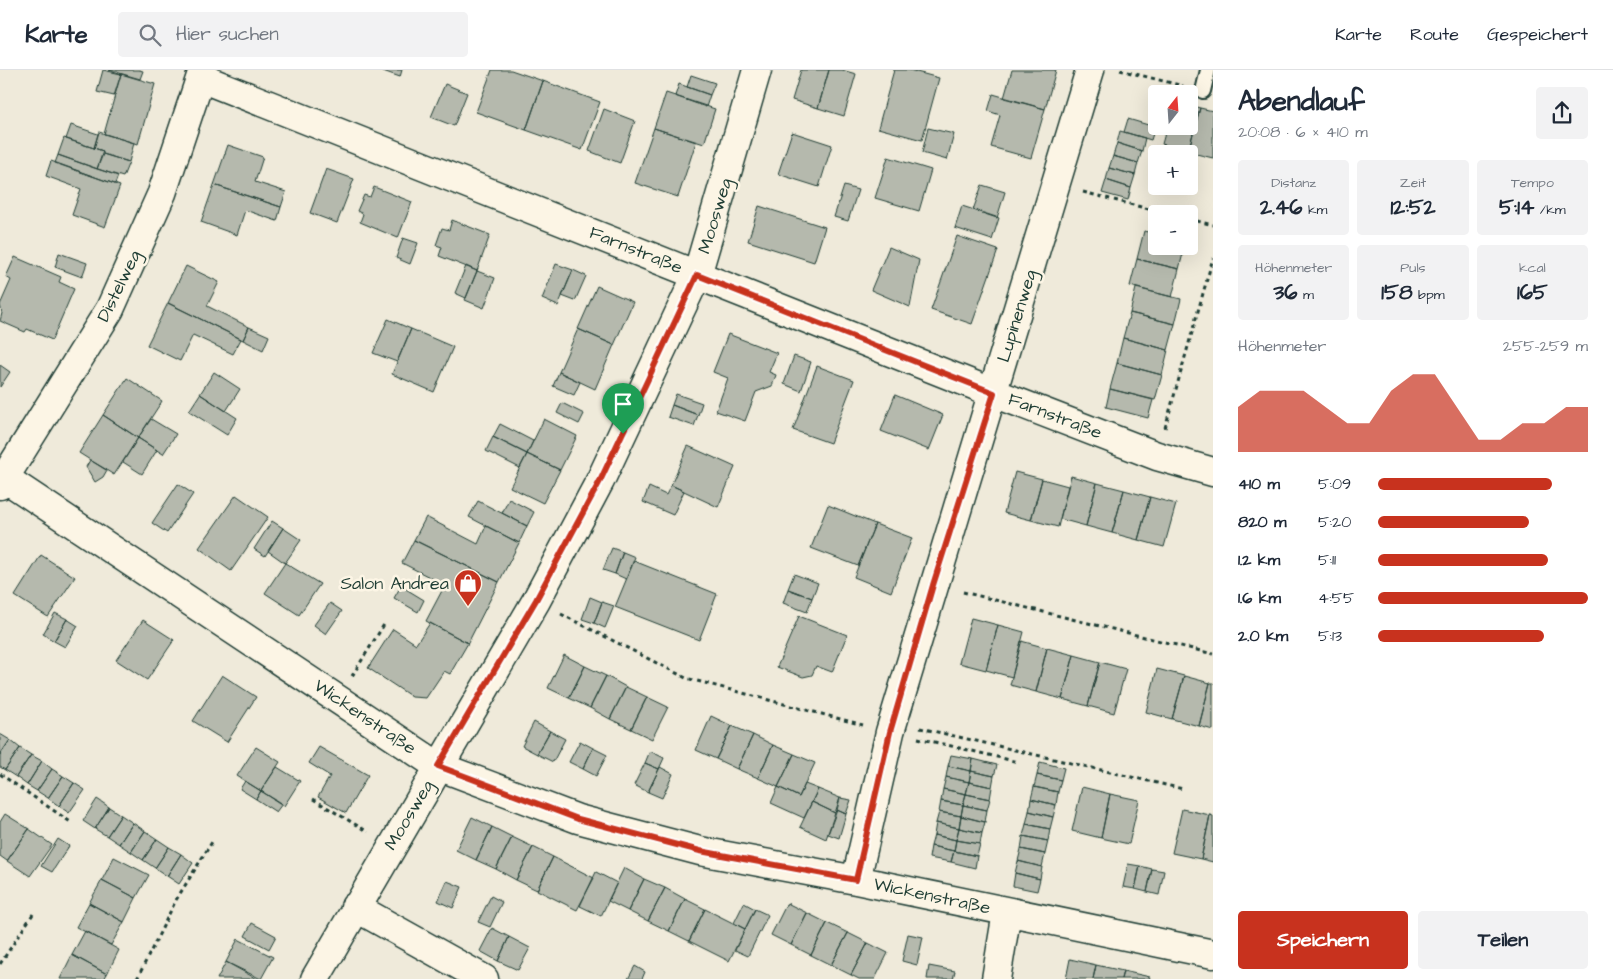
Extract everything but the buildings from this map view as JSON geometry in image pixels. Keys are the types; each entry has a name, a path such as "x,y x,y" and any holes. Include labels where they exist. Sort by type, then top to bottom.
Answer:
{"street":[{"name":"Moosweg","path":"314,979 536,600 600,481 697,275 757,70"},
{"name":"Lupinenweg","path":"856,880 891,727 933,585 994,393 1090,70"},
{"name":"Farnstraße","path":"202,74 697,275 994,393 1157,456 1213,472"},
{"name":"Distelweg","path":"1,479 110,309 162,193 202,74"},
{"name":"Wickenstraße","path":"1,479 438,766 578,819 700,851 856,880 1213,954"},
{"path":"355,907 484,979"},
{"path":"996,979 1007,912"}],"lane":[{"path":"1203,91 1208,70"}],"path":[{"path":"1120,70 1203,91"},
{"path":"1056,185 1148,209"},
{"path":"1198,221 1213,225"},
{"path":"1157,456 1213,258"},
{"path":"933,585 1213,654"},
{"path":"536,600 686,678 891,727 1183,789"},
{"path":"337,699 385,623"},
{"path":"891,727 1018,762"},
{"path":"0,774 72,823"},
{"path":"313,799 391,846"},
{"path":"137,979 176,900 212,842"},
{"path":"0,964 33,914"}],"place":[{"name":"Salon Andrea","path":"468,607"}],"route":[{"path":"697,275 994,393 933,585 890,732 856,880 700,851 578,819 438,766 536,600 623,434 697,275"}]}
